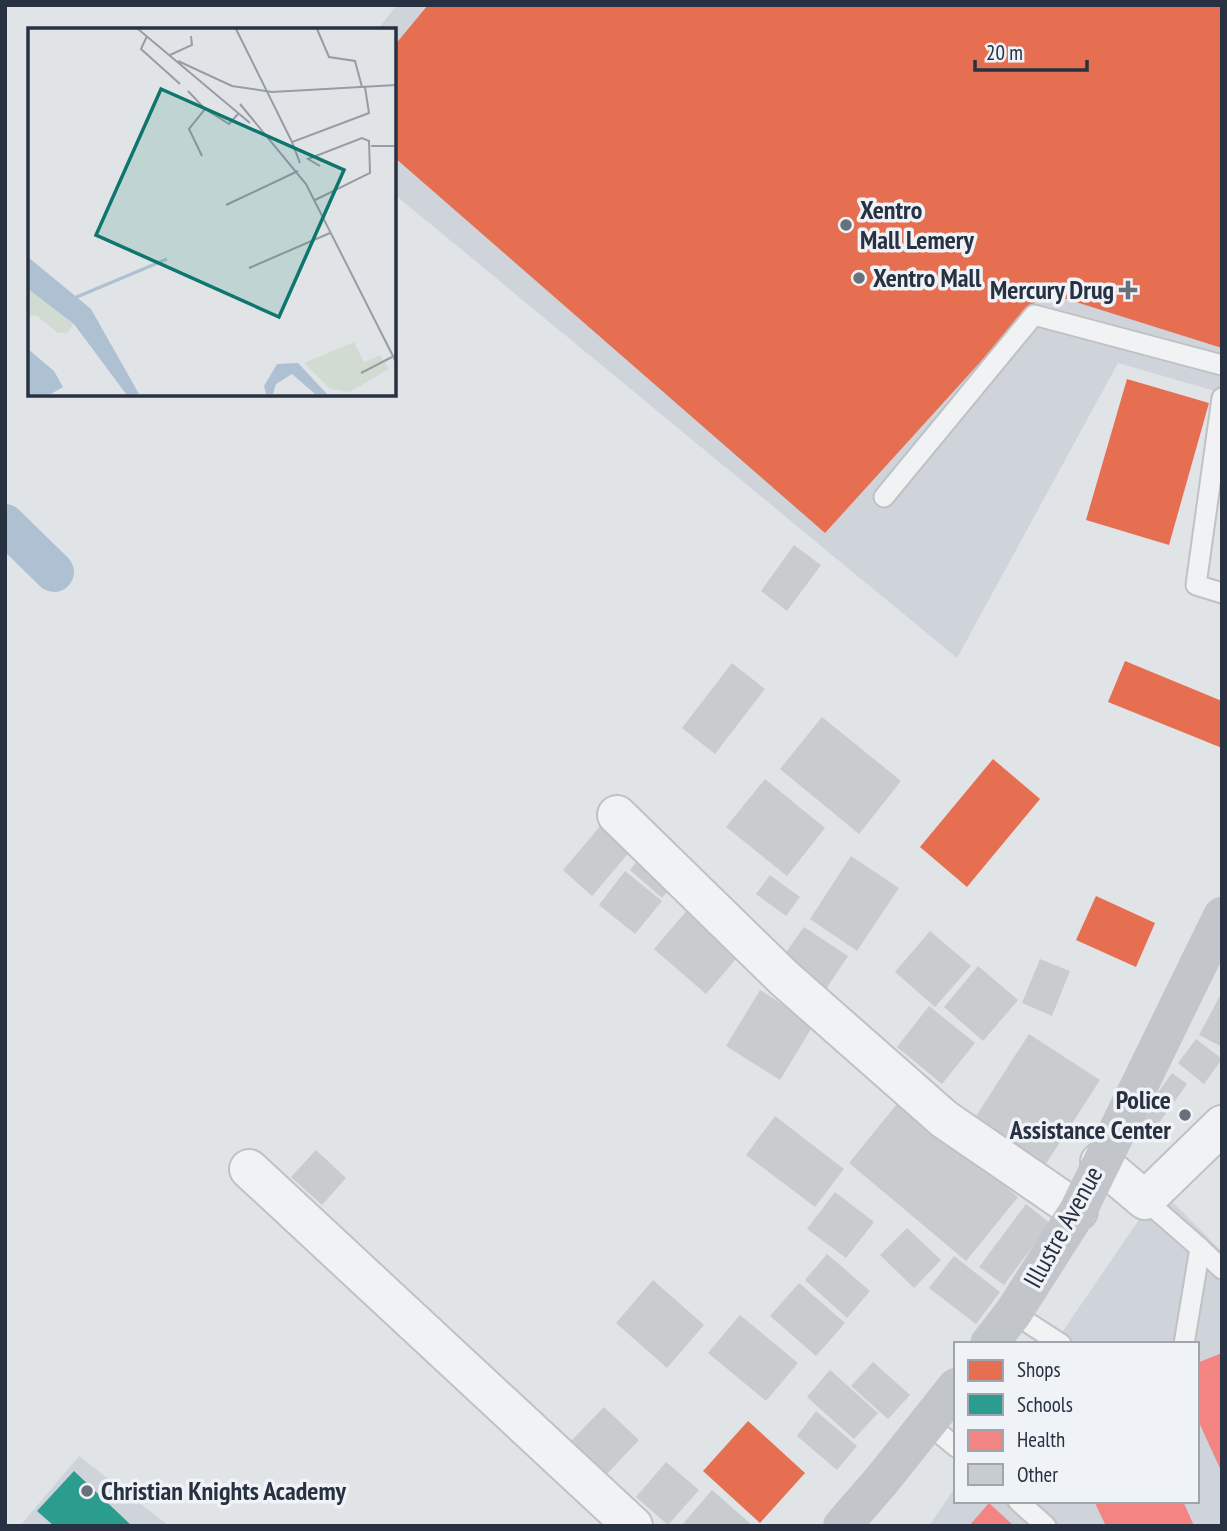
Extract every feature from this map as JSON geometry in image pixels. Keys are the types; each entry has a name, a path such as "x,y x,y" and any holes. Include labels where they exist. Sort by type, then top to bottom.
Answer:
{"main road":[{"name":"Illustre Avenue","path":"991,1342 1013,1313 1078,1211 1222,916"},
{"path":"842,1526 954,1390"}],"street":[{"path":"617,815 783,978 944,1119 1078,1211"},
{"path":"1100,1162 1145,1200 1222,1125"},
{"path":"249,1169 633,1526"}],"lane":[{"path":"884,497 1034,315 1222,365"},
{"path":"1222,398 1196,585 1222,593"},
{"path":"1145,1200 1222,1269"},
{"path":"1184,1342 1200,1248"},
{"path":"1013,1313 1058,1342"},
{"path":"928,1423 954,1445"},
{"path":"1020,1503 1046,1526"}],"shaded area":[{"name":"Xentro Mall","path":"397,5 1222,5 1222,393 1118,363 957,658 396,196 396,28 379,28"},
{"path":"1160,1189 1222,1252 1222,1526 929,1526 954,1489 954,1503 1199,1503 1199,1342 1055,1342"},
{"name":"Christian Knights Academy","path":"79,1456 169,1526 20,1526"}],"building: Shops":[{"name":"Xentro Mall","path":"428,5 1222,5 1222,348 1044,292 825,533 396,159 396,44"},
{"path":"1127,379 1209,403 1169,545 1086,520"},
{"path":"1125,661 1222,701 1222,748 1108,702"},
{"path":"993,759 1040,799 967,887 920,847"},
{"path":"1096,896 1155,923 1136,967 1076,940"},
{"path":"748,1421 805,1473 760,1523 703,1471"}],"building: Schools":[{"path":"74,1471 132,1526 54,1526 37,1511"}],"building: Health":[{"path":"1222,1353 1222,1473 1199,1422 1199,1362"},
{"path":"989,1503 1014,1526 969,1526"},
{"path":"1095,1503 1184,1503 1194,1526 1106,1526"}],"building: Other":[{"path":"794,545 821,565 787,611 761,591"},
{"path":"732,663 765,689 715,754 682,728"},
{"path":"822,717 901,781 859,834 780,769"},
{"path":"765,779 825,828 787,876 726,827"},
{"path":"602,824 632,849 592,896 563,870"},
{"path":"642,855 675,883 662,898 630,870"},
{"path":"851,856 899,888 857,951 810,919"},
{"path":"625,871 662,901 635,934 599,905"},
{"path":"770,875 800,897 786,916 756,894"},
{"path":"689,908 741,953 706,994 654,949"},
{"path":"804,927 848,956 826,989 782,958"},
{"path":"930,931 971,966 935,1007 895,972"},
{"path":"1040,959 1070,971 1052,1016 1022,1003"},
{"path":"978,966 1018,1000 983,1041 944,1007"},
{"path":"760,990 814,1024 780,1080 726,1046"},
{"path":"1222,992 1222,1047 1199,1035"},
{"path":"929,1006 975,1043 942,1084 897,1047"},
{"path":"1029,1034 1100,1080 1042,1170 971,1124"},
{"path":"1196,1039 1222,1059 1204,1084 1178,1063"},
{"path":"1172,1073 1187,1084 1154,1130 1139,1119"},
{"path":"901,1099 1018,1197 966,1261 849,1163"},
{"path":"775,1116 844,1169 815,1207 746,1155"},
{"path":"316,1150 346,1178 322,1205 291,1177"},
{"path":"835,1192 874,1222 846,1258 807,1229"},
{"path":"1026,1204 1050,1223 1004,1285 979,1267"},
{"path":"907,1228 941,1260 914,1288 880,1255"},
{"path":"827,1254 870,1291 847,1318 805,1280"},
{"path":"954,1256 1000,1292 976,1324 929,1288"},
{"path":"653,1280 704,1325 667,1368 616,1323"},
{"path":"799,1283 845,1323 816,1356 770,1316"},
{"path":"740,1315 798,1363 766,1401 708,1353"},
{"path":"873,1362 910,1395 888,1419 851,1386"},
{"path":"830,1370 878,1413 854,1439 807,1397"},
{"path":"604,1407 639,1440 606,1475 571,1441"},
{"path":"816,1411 857,1446 837,1470 797,1436"},
{"path":"666,1462 699,1490 668,1525 636,1497"},
{"path":"712,1490 753,1526 681,1526"}],"waterway":[{"path":"5,524 54,572"}],"place":[{"name":"Xentro Mall Lemery","path":"846,225"},
{"name":"Xentro Mall","path":"859,278"},
{"name":"Mercury Drug","path":"1128,290"},
{"name":"Police Assistance Center","path":"1185,1115"},
{"name":"Christian Knights Academy","path":"87,1491"}]}
